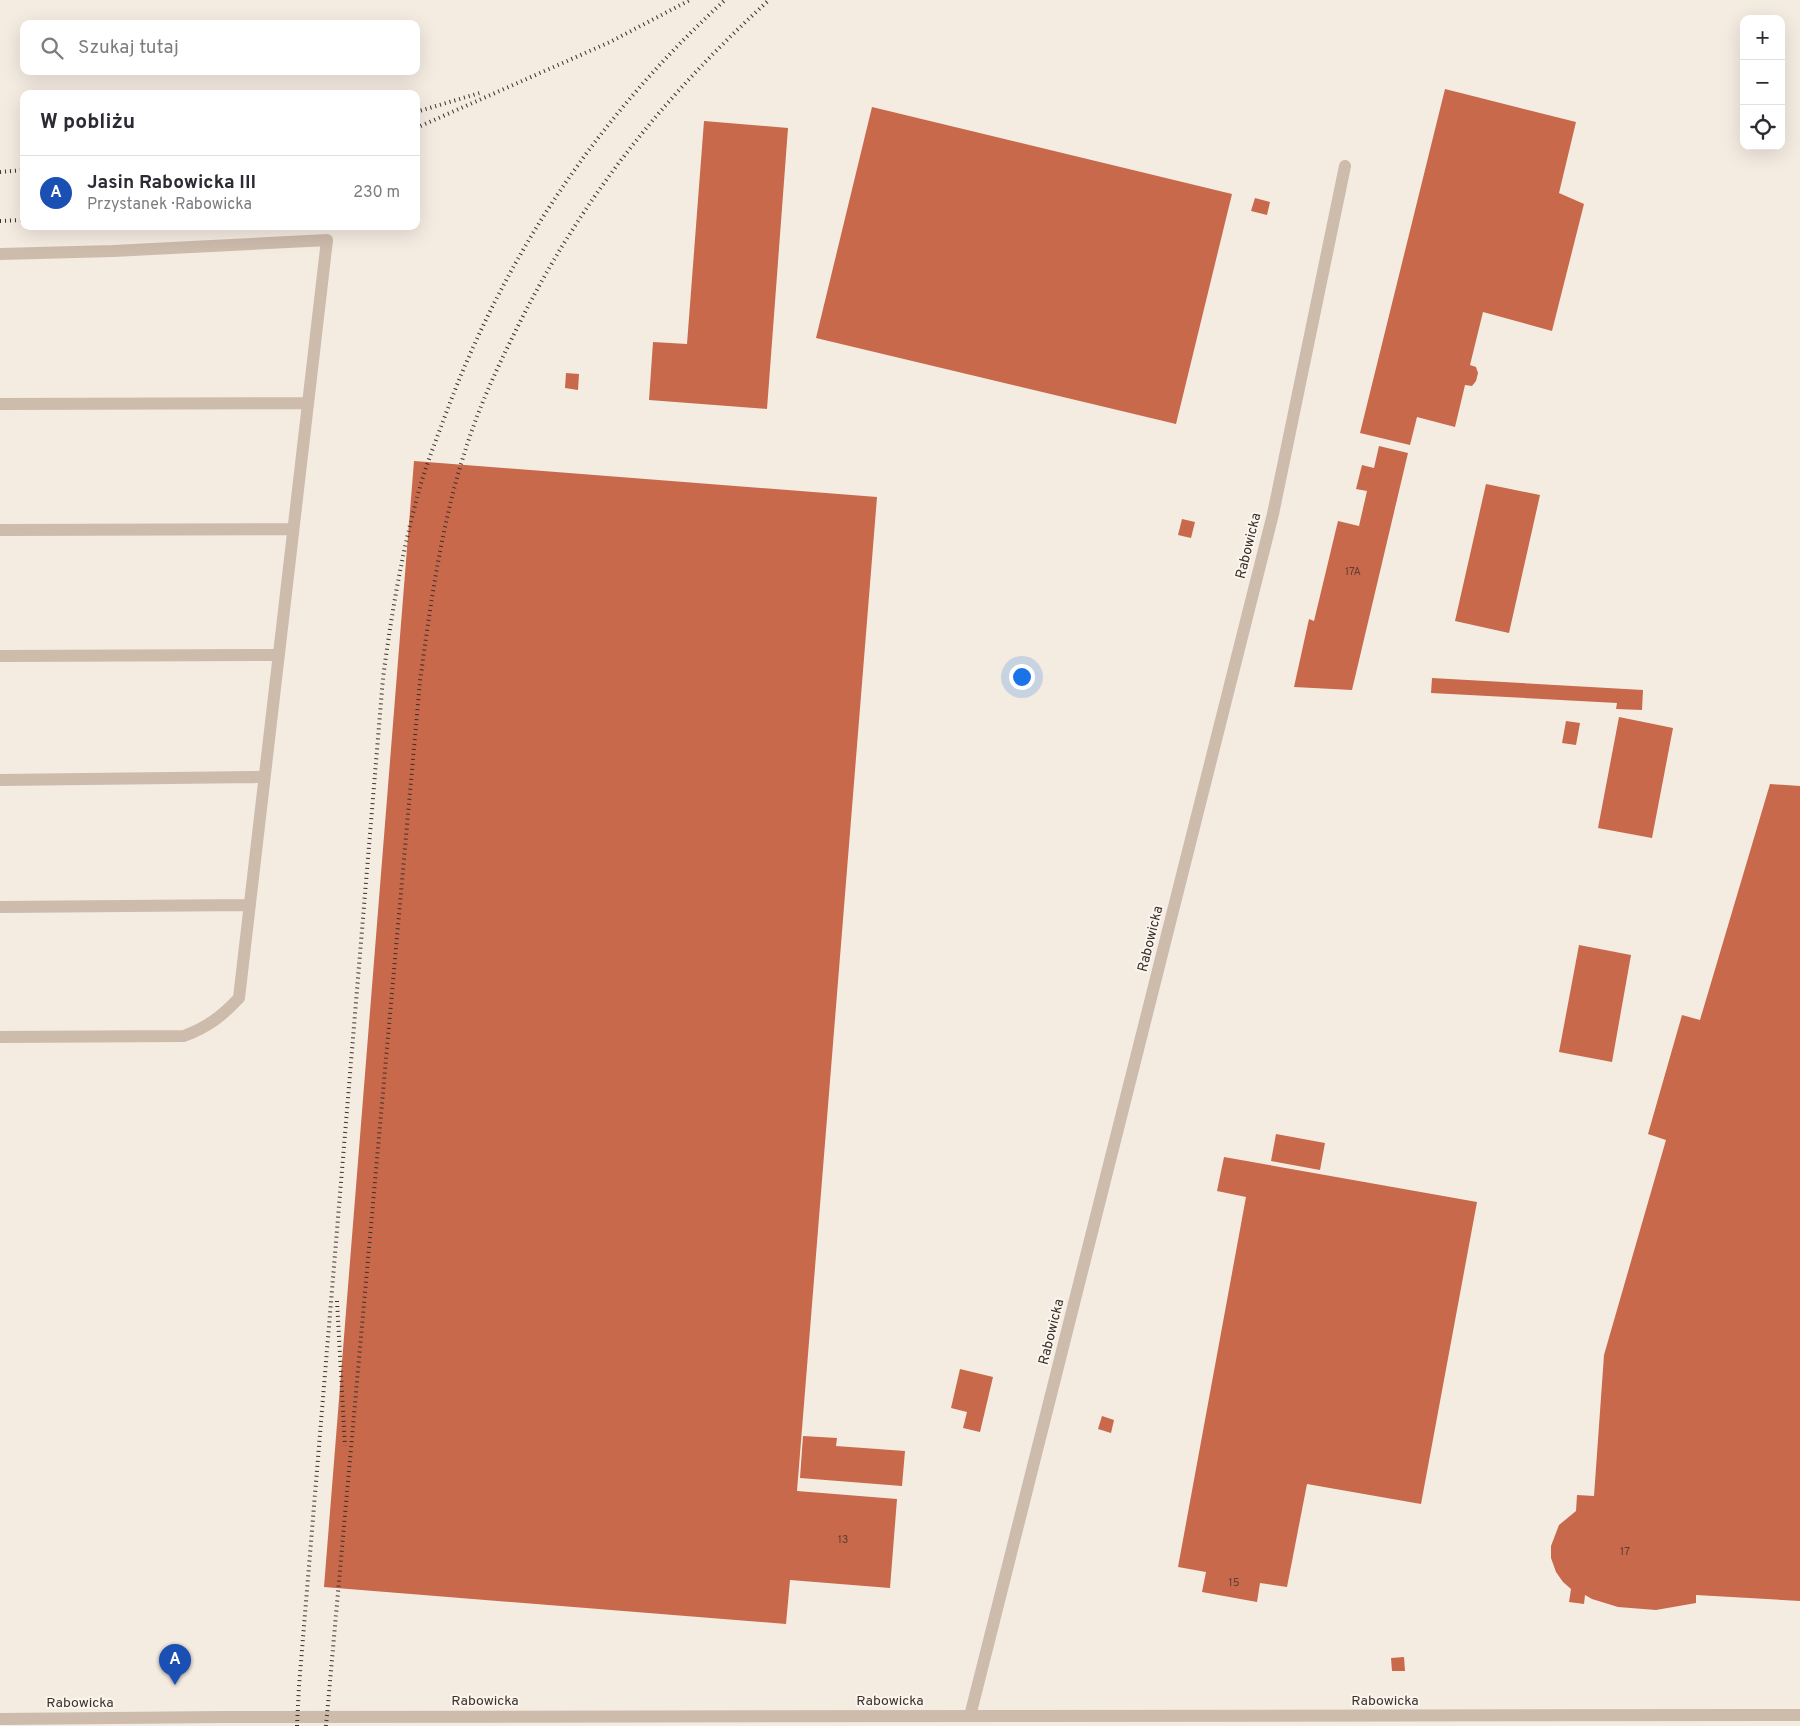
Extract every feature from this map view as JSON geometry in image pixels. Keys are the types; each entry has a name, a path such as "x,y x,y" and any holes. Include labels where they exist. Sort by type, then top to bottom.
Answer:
{"street":[{"name":"Rabowicka","path":"970,1716 1273,514 1345,166"},
{"path":"0,254 327,240 239,998 225,1013 202,1029 184,1036 0,1037"},
{"path":"0,404 308,403"},
{"path":"0,530 293,529"},
{"path":"0,656 279,655"},
{"path":"0,780 264,777"},
{"path":"0,907 250,905"},
{"name":"Rabowicka","path":"0,1719 224,1717 1800,1715"}],"building":[{"path":"1445,89 1576,122 1559,193 1584,204 1552,331 1483,312 1470,365 1476,367 1478,373 1476,381 1472,386 1465,385 1455,427 1417,417 1410,445 1360,433"},
{"path":"872,107 1232,194 1176,424 816,338"},
{"path":"704,121 788,128 767,409 649,400 653,342 687,344"},
{"path":"1255,198 1270,202 1267,215 1251,211"},
{"path":"566,373 579,374 578,390 565,388"},
{"path":"1379,446 1408,453 1352,690 1294,687 1309,619 1314,621 1338,521 1359,526 1367,491 1356,489 1362,465 1374,468"},
{"path":"414,461 877,497 797,1491 897,1499 890,1588 790,1580 786,1624 324,1587"},
{"path":"1486,484 1540,495 1509,633 1455,621"},
{"path":"1182,519 1195,522 1191,538 1178,535"},
{"path":"1432,678 1643,690 1642,710 1616,709 1617,703 1431,693"},
{"path":"1619,717 1673,728 1652,838 1598,828"},
{"path":"1566,721 1580,723 1576,745 1562,743"},
{"path":"1770,784 1800,786 1800,1601 1696,1595 1696,1603 1656,1610 1618,1607 1585,1595 1584,1604 1569,1602 1571,1589 1556,1572 1551,1558 1551,1546 1559,1525 1576,1511 1577,1495 1594,1496 1604,1355 1666,1140 1648,1134 1682,1015 1700,1020"},
{"path":"1579,945 1631,955 1612,1062 1559,1052"},
{"path":"1276,1134 1325,1143 1320,1170 1271,1161"},
{"path":"1224,1157 1477,1202 1421,1504 1307,1484 1287,1587 1260,1583 1257,1602 1202,1592 1206,1572 1178,1567 1246,1197 1217,1191"},
{"path":"960,1369 993,1377 980,1432 963,1428 967,1412 951,1408"},
{"path":"1102,1416 1114,1420 1111,1433 1098,1429"},
{"path":"803,1436 837,1438 836,1446 905,1451 902,1486 800,1478"},
{"path":"1404,1657 1405,1671 1392,1671 1391,1658"}],"railway":[{"path":"420,126 610,42 690,0"},
{"path":"297,1726 383,678 389,632 411,520 430,457 469,357 496,300 526,244 560,191 636,91 679,44 725,0"},
{"path":"326,1726 420,681 433,591 451,501 468,442 491,383 518,326 569,235 628,151 660,112 730,37 769,0"},
{"path":"420,111 483,92"},
{"path":"0,172 20,170"},
{"path":"0,221 20,220"},
{"path":"337,1301 345,1446"}],"place":[{"name":"Jasin Rabowicka III","path":"175,1685"}]}
